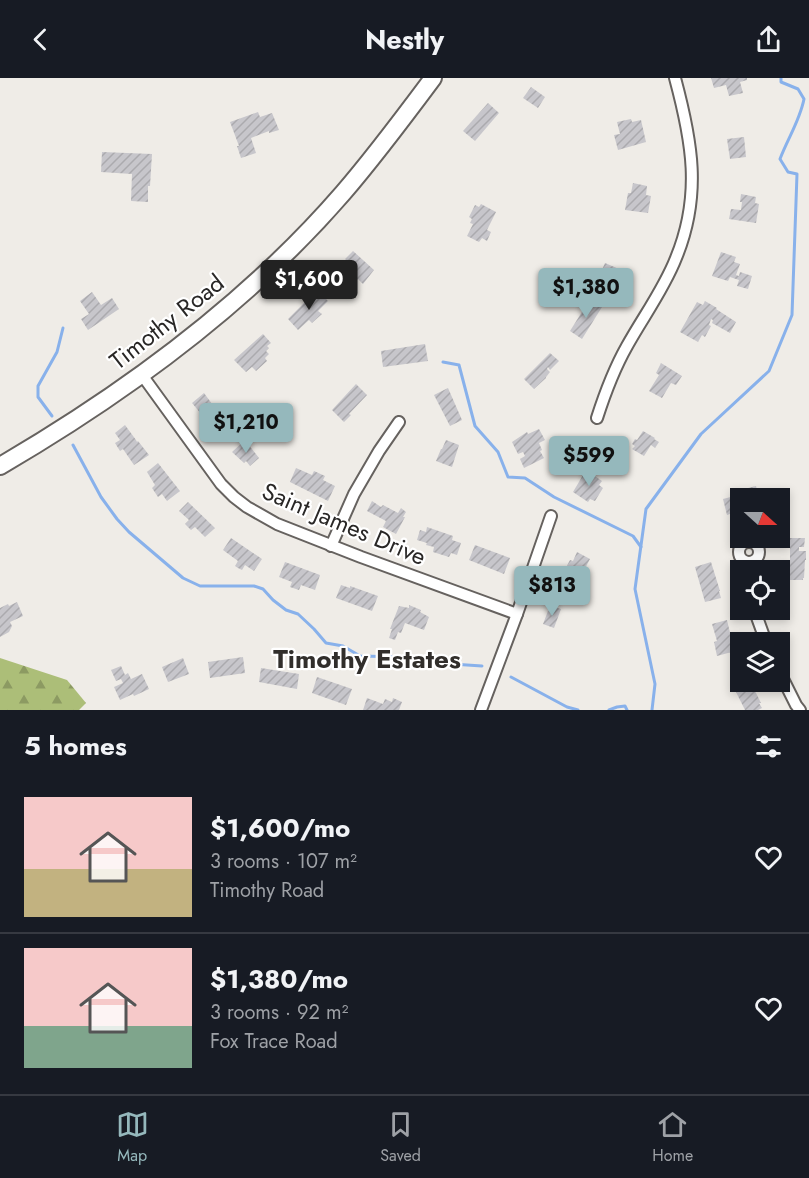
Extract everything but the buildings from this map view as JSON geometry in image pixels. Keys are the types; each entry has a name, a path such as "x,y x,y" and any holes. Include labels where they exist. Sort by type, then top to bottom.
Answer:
{"main road":[{"name":"Timothy Road","path":"0,466 40,443 142,375 198,332 247,289 345,191 433,78"}],"street":[{"path":"597,418 616,366 672,267 685,231 693,177 692,153 687,122 675,78"},
{"name":"Saint James Drive","path":"142,375 212,472 234,497 255,512 277,524 331,546 517,614"},
{"path":"331,546 354,494 399,422"},
{"path":"481,710 551,516"},
{"path":"790,692 800,710"}],"green space":[{"path":"0,658 67,680 86,703 79,710 0,710"}],"waterway":[{"path":"652,710 655,684 635,589 646,509 701,434 769,371 792,315 797,174 788,172 780,159 797,122 804,99 798,89 781,82 781,78"},
{"path":"52,416 38,397 38,386 57,352 63,328"},
{"path":"443,362 459,365 475,426 498,452 508,477 525,478 554,497 633,536 641,547"},
{"path":"73,445 101,497 117,519 183,578 200,586 254,586 263,589 286,610 298,614 326,643 343,646 360,656 403,657 434,665 482,666"},
{"path":"511,677 567,707 578,710"},
{"path":"609,710 625,706 627,710"}],"district":[{"name":"Timothy Estates","path":"367,659"}]}
